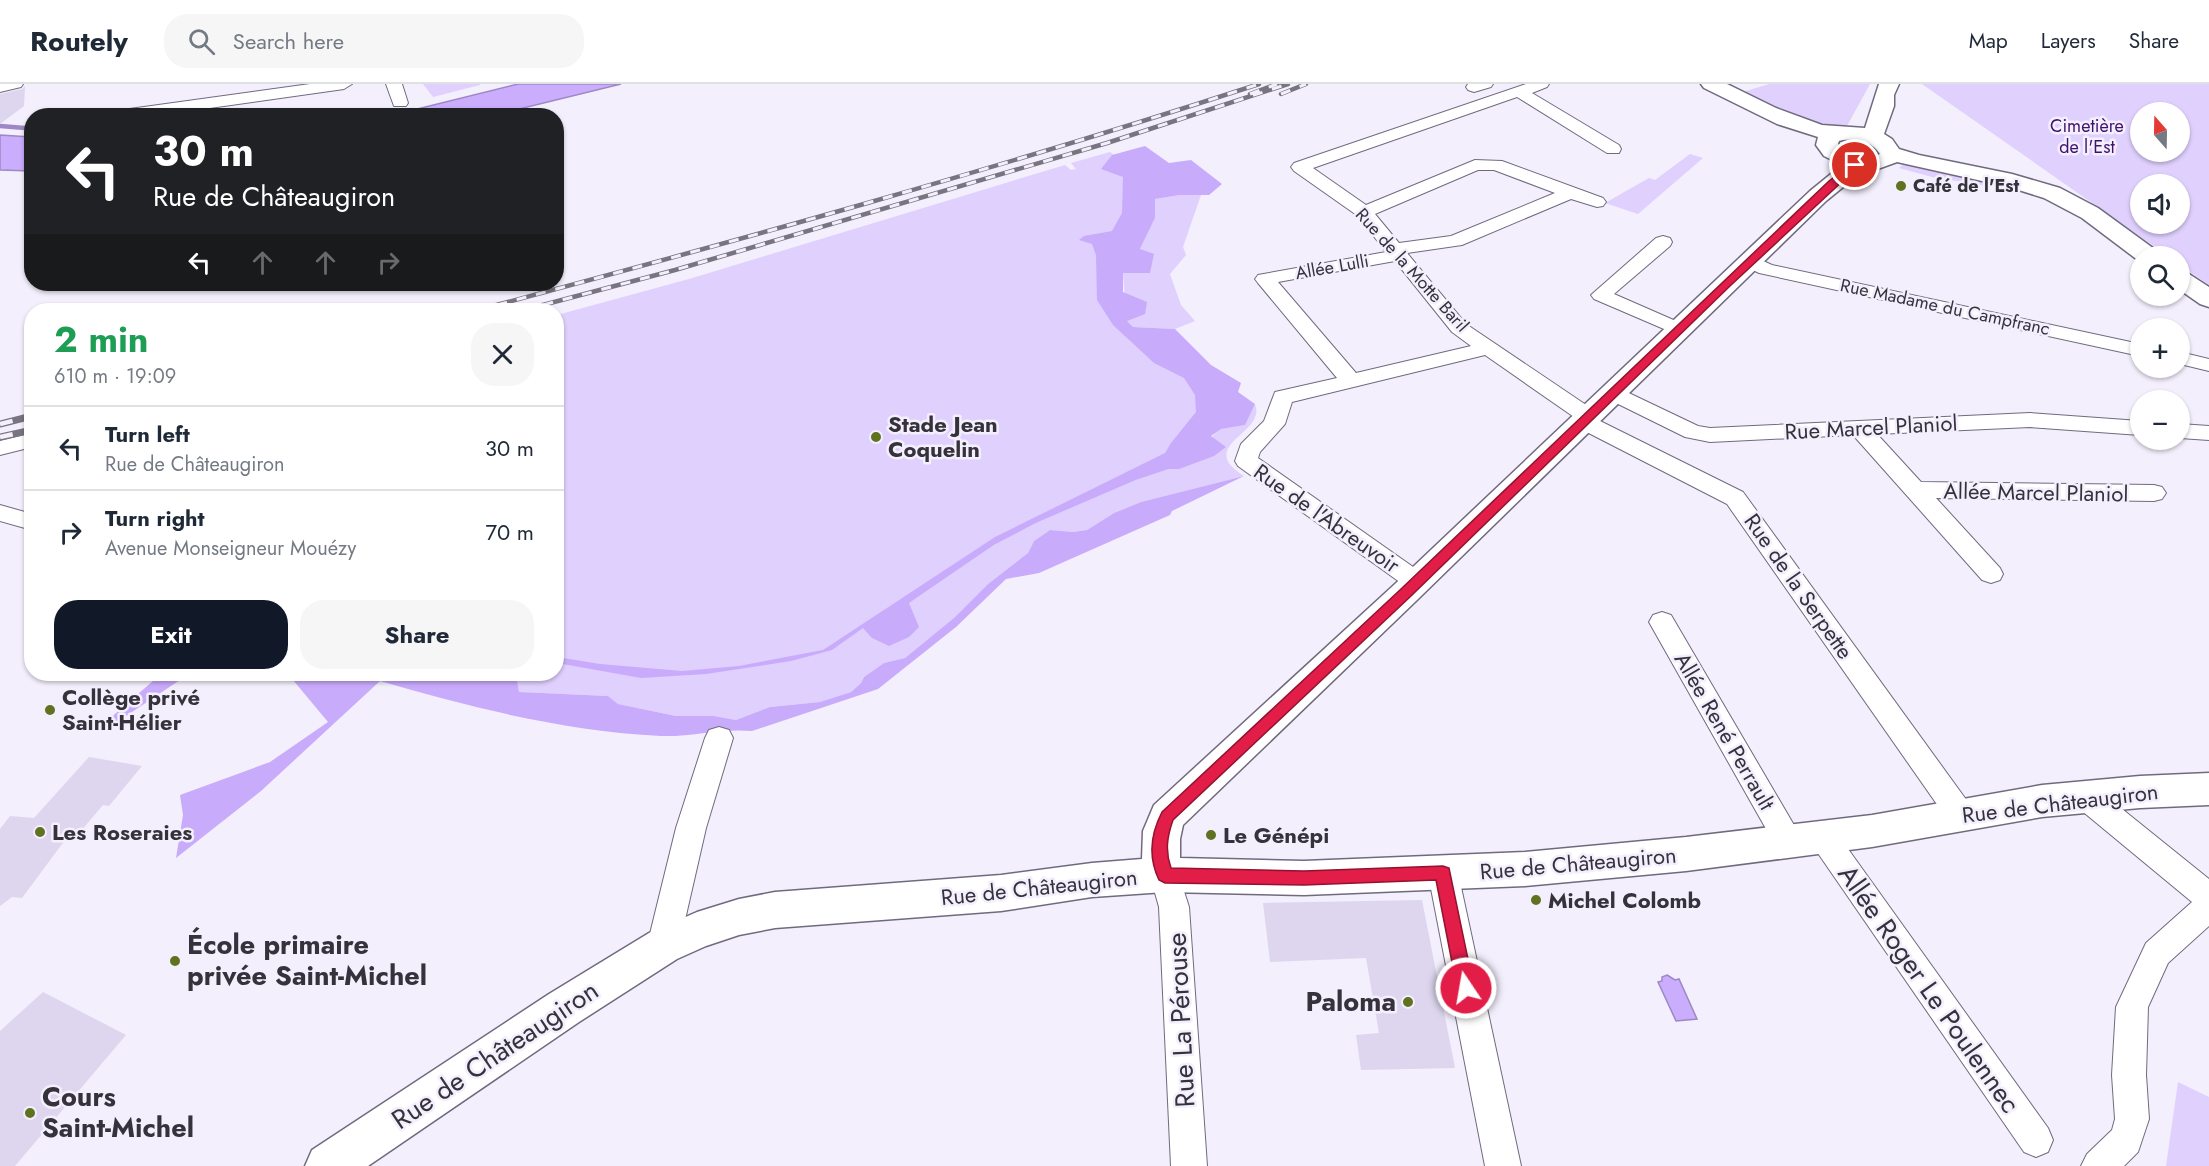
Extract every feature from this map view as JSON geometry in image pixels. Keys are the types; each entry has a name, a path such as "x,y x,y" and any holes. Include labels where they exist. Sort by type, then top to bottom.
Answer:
{"main road":[{"path":"1165,875 1160,860 1159,837 1167,816 1417,582 1612,392 1833,183 1876,159 1887,146 1788,128 1701,84"},
{"path":"1711,84 1780,117 1846,137"},
{"path":"1886,89 1869,102 1846,137 1832,151 1842,157 1910,160 1999,177 2039,188 2074,203 2134,246"},
{"path":"2190,286 2209,299"},
{"name":"Rue de Châteaugiron","path":"328,1166 564,1008 663,946 697,930 739,917 775,910 1001,893 1092,880 1165,875 1304,878 1443,873 1603,863 1872,831 1960,814 2086,797 2209,789"}],"street":[{"path":"0,87 15,84"},
{"path":"172,108 344,84"},
{"path":"394,84 400,103"},
{"name":"Rue de la Motte Baril","path":"1541,84 1300,167 1364,212 1459,328 1585,419"},
{"path":"1518,92 1613,149"},
{"path":"1364,212 1475,165 1496,165 1596,202"},
{"name":"Allée Lulli","path":"1350,380 1265,279 1455,241 1569,193"},
{"path":"1663,242 1601,295 1678,329"},
{"name":"Rue Madame du Campfranc","path":"1750,261 1766,269 2130,348"},
{"path":"1350,380 1488,348"},
{"path":"2190,360 2209,365"},
{"name":"Rue de l'Abreuvoir","path":"1350,380 1282,397 1274,424 1249,449 1246,461 1417,582"},
{"name":"Rue Marcel Planiol","path":"1612,392 1693,432 1710,435 2030,420 2130,427"},
{"name":"Rue de la Serpette","path":"1585,419 1736,498 1960,814"},
{"name":"Allée Marcel Planiol","path":"1859,428 1918,490 1991,574"},
{"path":"2190,431 2209,433"},
{"path":"0,448 24,442"},
{"name":"Allée Marcel Planiol","path":"1918,490 2154,493"},
{"path":"0,513 24,520"},
{"name":"Allée René Perrault","path":"1662,621 1805,839"},
{"path":"663,946 692,828 718,738"},
{"path":"2086,797 2209,897"},
{"name":"Allée Roger Le Poulennec","path":"1805,839 2036,1140"},
{"path":"1443,873 1503,1166"},
{"name":"Rue La Pérouse","path":"1165,875 1174,907 1189,1166"},
{"path":"2099,1166 2126,1140 2132,1119 2129,1075 2132,1007 2157,953 2209,906"}],"green space":[{"path":"423,84 480,84 480,85 433,97"},
{"path":"1769,84 1870,84 1847,126 1833,127 1793,117 1743,92"},
{"name":"Cimetière de l'Est","path":"1922,84 2209,84 2209,285 2190,272 2190,246 2154,246 2137,234 2190,234 2190,174 2130,174 2130,229"},
{"path":"1848,141 1868,144 1876,152 1868,156 1855,154 1843,147"},
{"name":"Stade Jean Coquelin","path":"1110,152 1122,161 1132,177 1114,310 1216,401 1174,457 997,541 909,603 994,545 1036,523 1136,480 1169,469 1179,469 1220,429 1244,425 1255,404 1256,413 1253,422 1227,450 1227,458 1232,466 1244,476 1141,502 1114,513 1087,530 1073,532 1050,530 1034,541 1028,553 988,584 955,617 905,658 884,663 864,677 851,692 820,702 770,707 736,720 714,716 676,716 618,704 608,696 519,692 517,681 564,681 564,313 689,279 1065,165 1071,170 1076,169 1071,163"},
{"path":"1690,154 1703,158 1638,214 1605,203 1649,178 1655,180"},
{"path":"1906,162 2011,183 2024,192 1932,177 1899,168"},
{"path":"1180,195 1201,195 1183,247 1186,255 1170,274 1181,305 1195,321 1175,329 1133,327 1127,321 1123,273 1150,272 1140,249 1155,218 1155,199"},
{"path":"2178,1082 2209,1097 2209,1166 2166,1166"}],"shaded area":[{"path":"518,84 621,84 523,108 421,108"},
{"path":"0,135 24,137 24,171 0,170"},
{"path":"1145,146 1169,163 1191,160 1222,184 1209,195 1180,195 1155,199 1155,218 1140,249 1154,254 1150,273 1123,273 1123,292 1147,302 1145,314 1127,321 1133,327 1175,329 1211,365 1241,383 1238,392 1255,404 1245,425 1221,429 1211,436 1226,447 1214,456 1179,469 1169,469 1136,480 1036,523 994,545 909,603 919,627 909,637 889,646 872,638 863,628 832,650 791,661 706,674 641,678 564,664 564,658 600,664 682,671 739,666 823,650 995,537 1165,453 1196,412 1195,395 1184,378 1154,363 1113,325 1097,300 1096,255 1092,244 1079,240 1084,236 1112,231 1122,213 1123,177 1101,169 1112,155"},
{"path":"1244,476 1172,511 1170,515 1039,573 1006,579 956,627 878,689 752,731 661,736 590,729 484,709 380,681 517,681 519,692 608,696 618,704 676,716 714,716 736,720 770,707 820,702 851,692 864,677 884,663 905,658 955,617 988,584 1028,553 1034,541 1050,530 1073,532 1087,530 1114,513 1141,502"},
{"path":"153,681 178,681 105,730 100,727"},
{"path":"294,681 380,681 261,791 176,858 183,815 180,795 270,762 328,722"},
{"path":"1667,975 1675,980 1679,979 1697,1019 1676,1021 1658,982"}],"building":[{"path":"25,86 24,106 0,124 0,94 22,89"},
{"name":"Les Roseraies","path":"89,757 142,766 109,806 103,805 75,838 68,836 22,898 12,897 0,906 0,829 10,816 34,818"},
{"path":"1422,900 1455,1068 1361,1070 1356,1035 1379,1033 1366,958 1270,962 1263,903"},
{"name":"Cours Saint-Michel","path":"43,992 126,1035 15,1166 0,1166 0,1031"}],"waterway":[{"path":"0,126 24,128"}],"railway":[{"path":"564,287 870,202 1065,145 1259,84"},
{"path":"1250,94 1277,84"},
{"path":"550,303 675,270 1107,143 1288,84"},
{"path":"1281,94 1306,84"},
{"path":"504,303 548,291"},
{"path":"0,424 24,418"},
{"path":"0,437 24,432"}],"place":[{"name":"Café de l'Est","path":"1901,186"},
{"name":"Stade Jean Coquelin","path":"876,437"},
{"name":"Collège privé Saint-Hélier","path":"50,710"},
{"name":"Les Roseraies","path":"40,832"},
{"name":"Le Génépi","path":"1211,835"},
{"name":"Michel Colomb","path":"1536,900"},
{"name":"École primaire privée Saint-Michel","path":"175,961"},
{"name":"Paloma","path":"1408,1002"},
{"name":"Cours Saint-Michel","path":"30,1113"}],"route":[{"path":"1466,988 1443,873 1304,878 1165,875 1160,860 1159,837 1167,816 1406,592 1726,284 1855,165"}]}
